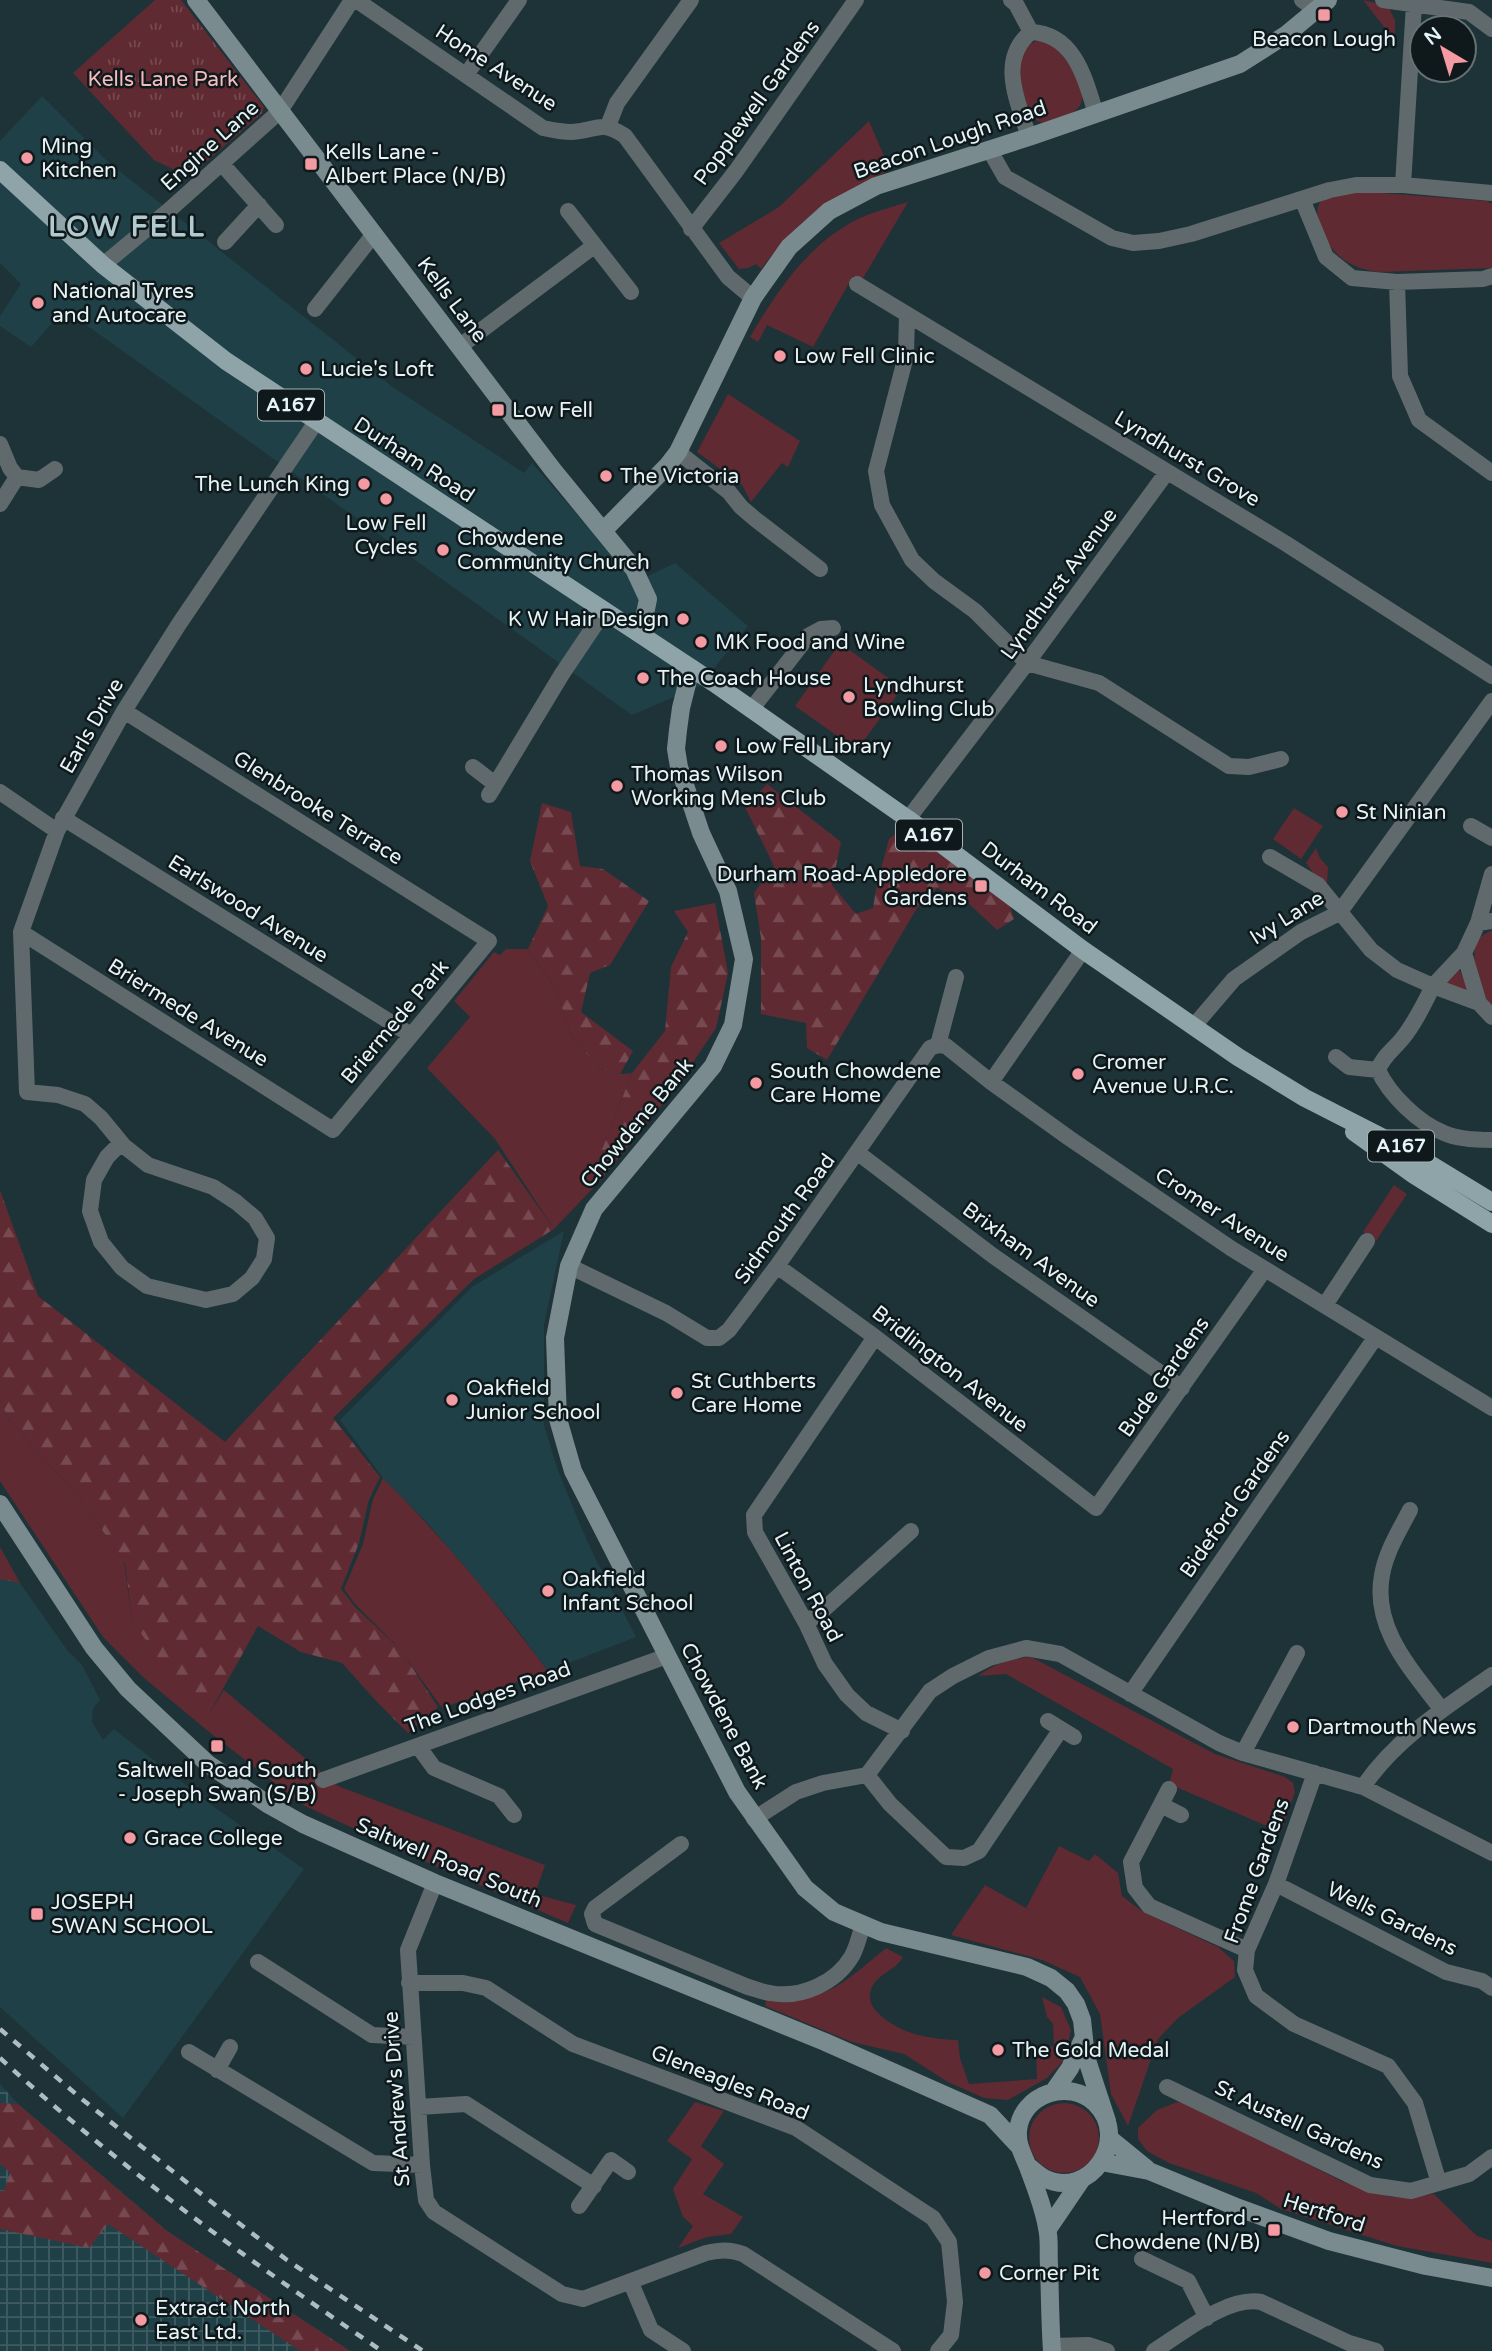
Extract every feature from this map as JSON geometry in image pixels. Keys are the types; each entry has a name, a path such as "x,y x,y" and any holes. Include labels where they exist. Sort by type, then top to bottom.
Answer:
{"main road":[{"name":"Durham Road","path":"0,170 103,265 226,361 691,668 908,820 1083,950 1193,1027 1305,1098 1414,1175 1492,1224"},
{"name":"Durham Road","path":"1305,1098 1405,1149 1492,1202"}],"street":[{"name":"Kells Lane","path":"196,0 553,470 634,569 648,599 641,634"},
{"path":"466,75 519,0"},
{"path":"691,0 617,103 608,127 625,136 728,277 753,298"},
{"name":"Popplewell Gardens","path":"691,229 736,171 856,0"},
{"path":"1011,0 1031,32 1054,37 1074,56 1096,114"},
{"path":"1302,0 1323,5"},
{"path":"1383,0 1469,12 1492,29"},
{"name":"Engine Lane","path":"103,265 280,111 350,1"},
{"name":"Home Avenue","path":"350,1 543,128 572,132 595,126 608,127"},
{"path":"1403,185 1414,4"},
{"name":"Beacon Lough Road","path":"604,530 678,452 753,298 789,247 829,211 876,186 1029,137 1240,64 1264,50 1323,5"},
{"path":"1029,137 1013,87 1011,71 1017,48 1022,39 1031,32"},
{"path":"989,149 1005,177 1112,238 1133,243 1159,242 1191,234 1329,190 1356,185 1403,185 1492,193"},
{"path":"222,163 276,225"},
{"path":"1302,199 1326,257 1352,278 1397,282 1483,279 1492,276"},
{"path":"225,242 259,205"},
{"path":"568,211 631,292"},
{"path":"315,309 374,234"},
{"path":"459,347 594,246"},
{"path":"1397,282 1400,376 1419,420 1492,473"},
{"name":"Lyndhurst Grove","path":"857,284 1285,543 1492,676"},
{"path":"907,314 906,356 876,471 882,505 912,560 934,581 975,611 1027,663 1099,683 1229,766 1249,767 1282,759"},
{"name":"Earls Drive","path":"121,1143 101,1118 85,1104 58,1095 27,1092 21,932 60,825 124,711 179,624 316,422"},
{"path":"0,444 10,468 17,477 39,480 55,469"},
{"path":"678,452 729,492 755,519 820,569"},
{"name":"Lyndhurst Avenue","path":"908,820 1167,472"},
{"path":"0,504 17,477"},
{"path":"473,767 492,790 562,674 605,610"},
{"path":"751,710 808,636 821,629 833,628"},
{"name":"Chowdene Bank","path":"691,668 681,708 676,749 681,778 701,833 728,891 744,959 733,1025 713,1066 594,1209 569,1266 555,1338 558,1419 573,1471 737,1792 805,1888 834,1912 881,1932 1027,1967 1051,1978 1067,1991 1076,2004 1082,2020 1082,2041 1108,2130"},
{"name":"Ivy Lane","path":"1193,1027 1234,979 1301,932 1339,912 1492,701"},
{"name":"Glenbrooke Terrace","path":"124,711 489,941"},
{"name":"Earlswood Avenue","path":"0,792 60,825 411,1035"},
{"path":"1471,826 1492,838"},
{"path":"1270,857 1318,886 1371,950 1397,970 1479,1003"},
{"path":"1492,874 1485,922 1464,953 1433,986 1419,1014 1400,1041 1382,1059 1378,1070 1396,1095 1430,1126 1445,1134 1492,1140"},
{"name":"Briermede Avenue","path":"21,932 333,1130"},
{"name":"Briermede Park","path":"333,1130 489,941"},
{"path":"991,1082 1083,950"},
{"path":"1464,953 1479,1003 1492,1017"},
{"name":"Sidmouth Road","path":"569,1266 666,1313 707,1338 719,1338 729,1330 777,1266 930,1048 938,1045 956,977"},
{"name":"Cromer Avenue","path":"938,1045 946,1046 991,1082 1232,1249 1492,1408"},
{"path":"1336,1057 1349,1067 1378,1070"},
{"path":"121,1143 148,1165 213,1187 255,1218 267,1238 264,1259 252,1278 233,1294 206,1300 147,1286 122,1268 101,1242 90,1211 94,1180 107,1157 121,1143"},
{"name":"Brixham Avenue","path":"858,1153 992,1255 1182,1388"},
{"path":"1325,1305 1367,1241"},
{"name":"Bridlington Avenue","path":"777,1266 876,1337 1096,1508"},
{"name":"Bude Gardens","path":"1096,1508 1265,1269"},
{"name":"Linton Road","path":"876,1337 754,1515 755,1532 806,1623 825,1664 847,1695 866,1713 902,1731"},
{"name":"Bideford Gardens","path":"1130,1694 1375,1338"},
{"name":"Saltwell Road South","path":"0,1504 65,1605 108,1665 162,1723 208,1764 260,1799 303,1824 435,1883 825,2042 990,2115 1018,2145"},
{"path":"1410,1510 1391,1547 1381,1576 1381,1614 1402,1657 1441,1710"},
{"path":"806,1623 911,1531"},
{"path":"754,1819 796,1792 823,1783 867,1775 930,1691 989,1658 1026,1648 1060,1654 1219,1743 1243,1753 1363,1787 1492,1853"},
{"path":"1243,1753 1297,1653"},
{"name":"The Lodges Road","path":"323,1780 667,1656"},
{"path":"1363,1787 1377,1766 1441,1710 1492,1675"},
{"path":"867,1775 890,1804 946,1857 964,1858 979,1851 1061,1729"},
{"path":"418,1746 434,1768 499,1796 514,1815"},
{"name":"Frome Gardens","path":"1315,1773 1276,1884 1247,1950 1245,1970 1255,1996 1294,2024 1388,2066 1415,2103 1439,2183"},
{"path":"1169,1789 1131,1862 1135,1888 1149,1906 1247,1950"},
{"path":"1161,1805 1181,1815"},
{"path":"681,1844 595,1908 592,1914 595,1924 771,1994 802,1992 818,1987 834,1976 854,1953 863,1924"},
{"name":"St Andrew's Drive","path":"435,1883 408,1950 422,2165 426,2200 434,2212 562,2294 583,2299 706,2253 721,2249 733,2250 893,2351"},
{"name":"Wells Gardens","path":"1276,1884 1446,1972 1482,1981 1492,1988"},
{"path":"258,1962 372,2035 413,2037"},
{"name":"Gleneagles Road","path":"409,1983 463,1983 486,1987 573,2044 796,2128 933,2218 949,2242 955,2302 951,2335 939,2351"},
{"path":"1054,2091 1070,2068 1082,2041"},
{"path":"217,2070 230,2047"},
{"path":"189,2052 373,2163 422,2165"},
{"name":"St Austell Gardens","path":"1167,2087 1370,2185 1411,2191 1469,2174 1492,2157"},
{"path":"1048,2228 1082,2179 1101,2162 1108,2130 1096,2104 1081,2094 1066,2090 1054,2091 1032,2103 1023,2114 1018,2128 1018,2145 1048,2228 1052,2349 1089,2345 1107,2351"},
{"path":"419,2107 466,2104 594,2186"},
{"name":"Saltwell Road South","path":"990,2115 1023,2114"},
{"name":"Hertford","path":"1108,2130 1149,2171"},
{"path":"579,2206 611,2160 628,2172"},
{"name":"Hertford","path":"1101,2162 1149,2171 1329,2241 1426,2266 1492,2278"},
{"path":"1027,2165 1045,2179 1068,2182 1082,2179"},
{"path":"1142,2259 1188,2281 1207,2318"},
{"path":"631,2283 652,2330 683,2351"},
{"path":"1154,2351 1224,2307 1238,2302 1261,2302 1349,2343 1376,2351"}],"shaded area":[{"path":"42,96 108,162 394,388 524,473 532,463 636,582 675,563 748,626 700,686 632,715 64,309 31,347 0,326 0,316 21,284 0,263 0,141"},
{"name":"Oakfield Junior School","path":"564,1231 544,1325 544,1425 558,1471 579,1522 636,1637 548,1671 514,1625 430,1526 383,1478 340,1420 472,1287"},
{"name":"Grace College","path":"0,1547 20,1583 67,1650 82,1665 100,1700 93,1709 92,1722 103,1740 114,1729 214,1807 304,1869 123,2118 0,2007"},
{"path":"0,2084 18,2104 167,2231 350,2351 0,2351"}],"green space":[{"name":"Kells Lane Park","path":"155,0 181,0 264,107 262,113 189,177 154,160 73,73"},
{"path":"1363,0 1388,6 1395,20 1395,41"},
{"path":"1043,39 1057,49 1071,67 1082,96 1075,111 1042,123 1030,117 1020,72 1024,51"},
{"path":"869,121 890,170 818,210 790,234 761,269 756,264 739,269 719,243 779,207"},
{"path":"1356,191 1487,201 1492,204 1492,268 1380,272 1351,264 1330,246 1317,212 1320,202 1333,195"},
{"path":"908,202 862,280 853,276 813,347 767,325 758,342 750,337 785,283 830,237 867,215"},
{"path":"728,394 800,441 788,467 782,463 751,502 742,485 697,452"},
{"name":"Lyndhurst Bowling Club","path":"840,643 902,688 857,750 795,706"},
{"path":"767,784 841,842 832,885 856,914 873,908 889,839 902,828 1009,902 1014,919 997,930 965,900 937,888 917,908 827,1060 807,1048 806,1023 761,1014 761,938 754,893 774,866 745,807"},
{"path":"542,803 571,812 580,866 603,869 649,901 610,965 590,973 581,1012 633,1051 620,1074 600,1069 571,1036 556,989 528,949 548,906 530,861"},
{"path":"1294,808 1323,826 1301,859 1273,839"},
{"path":"1316,848 1328,867 1327,884 1319,881 1306,863"},
{"path":"715,903 728,973 716,1028 675,1089 599,1182 588,1177 603,1147 632,1073 665,1031 671,967 688,932 674,911"},
{"path":"1492,930 1492,1009 1479,984 1474,959 1476,939"},
{"path":"506,949 528,949 556,989 571,1036 600,1069 620,1074 632,1073 589,1177 599,1182 554,1229 495,1139 427,1068 470,1017 454,1001 494,952 500,955"},
{"path":"1457,969 1469,989 1465,993 1446,986 1445,981"},
{"path":"498,1150 554,1229 474,1279 333,1418 380,1477 369,1499 359,1543 341,1589 356,1608 400,1649 438,1707 408,1733 342,1663 301,1652 258,1626 209,1714 177,1686 132,1620 125,1563 82,1501 8,1418 0,1400 0,1190 38,1296 225,1442"},
{"path":"1394,1185 1407,1194 1376,1241 1363,1232"},
{"path":"0,1400 8,1418 82,1501 124,1561 132,1620 209,1714 224,1690 338,1786 545,1865 535,1894 576,1905 568,1923 305,1806 144,1678 103,1637 0,1481"},
{"path":"383,1478 469,1572 548,1671 442,1708 398,1647 355,1604 344,1589 363,1544 373,1499"},
{"path":"0,1547 20,1583 0,1579"},
{"path":"1031,1657 1215,1754 1285,1777 1293,1783 1295,1792 1281,1832 1169,1784 1173,1769 1006,1674 978,1676 1003,1662"},
{"path":"1059,1846 1089,1861 1095,1854 1118,1873 1122,1896 1143,1912 1218,1947 1234,1961 1235,1977 1178,2018 1158,2039 1128,2126 1111,2094 1100,2014 1080,1977 1042,1960 951,1935 985,1885 1026,1908"},
{"path":"886,1948 903,1957 872,1987 870,1997 873,2006 895,2026 914,2034 958,2040 960,2058 969,2084 1037,2079 1036,2050 1054,2046 1053,2024 1047,2017 1042,1997 1061,2007 1071,2030 1064,2060 1047,2078 1008,2100 984,2098 948,2082 904,2054 852,2042 765,2006 766,2001 805,1998 832,1988 845,1981"},
{"path":"695,2102 724,2111 701,2146 724,2164 703,2194 743,2217 731,2234 707,2237 678,2248 693,2226 683,2217 673,2189 692,2159 667,2141"},
{"path":"1177,2102 1191,2104 1341,2181 1391,2197 1434,2194 1477,2236 1492,2241 1492,2263 1397,2246 1281,2209 1256,2193 1169,2163 1147,2151 1138,2139 1138,2128 1157,2110"},
{"path":"0,2103 18,2104 167,2231 350,2351 300,2351 108,2224 89,2248 0,2229 0,2191 4,2191 10,2173 0,2163"},
{"path":"1064,2103 1083,2109 1093,2119 1099,2138 1093,2157 1083,2167 1064,2173 1045,2167 1035,2157 1029,2138 1035,2119 1045,2109"}],"railway":[{"path":"0,2029 83,2100 287,2260 423,2351"},
{"path":"0,2058 91,2137 186,2212 382,2351"}],"place":[{"name":"Beacon Lough","path":"1324,15"},
{"name":"Ming Kitchen","path":"27,158"},
{"name":"Kells Lane - Albert Place (N/B)","path":"311,164"},
{"name":"National Tyres and Autocare","path":"38,303"},
{"name":"Low Fell Clinic","path":"780,356"},
{"name":"Lucie's Loft","path":"306,369"},
{"name":"Low Fell","path":"498,410"},
{"name":"The Victoria","path":"606,476"},
{"name":"The Lunch King","path":"364,484"},
{"name":"Low Fell Cycles","path":"386,499"},
{"name":"Chowdene Community Church","path":"443,550"},
{"name":"K W Hair Design","path":"683,619"},
{"name":"MK Food and Wine","path":"701,642"},
{"name":"The Coach House","path":"643,678"},
{"name":"Lyndhurst Bowling Club","path":"849,697"},
{"name":"Low Fell Library","path":"721,746"},
{"name":"Thomas Wilson Working Mens Club","path":"617,786"},
{"name":"St Ninian","path":"1342,812"},
{"name":"Durham Road-Appledore Gardens","path":"981,886"},
{"name":"Cromer Avenue U.R.C.","path":"1078,1074"},
{"name":"South Chowdene Care Home","path":"756,1083"},
{"name":"St Cuthberts Care Home","path":"677,1393"},
{"name":"Oakfield Junior School","path":"452,1400"},
{"name":"Oakfield Infant School","path":"548,1591"},
{"name":"Dartmouth News","path":"1293,1727"},
{"name":"Saltwell Road South - Joseph Swan (S/B)","path":"217,1746"},
{"name":"Grace College","path":"130,1838"},
{"name":"JOSEPH SWAN SCHOOL","path":"37,1914"},
{"name":"The Gold Medal","path":"998,2050"},
{"name":"Hertford - Chowdene (N/B)","path":"1274,2230"},
{"name":"Corner Pit","path":"985,2273"},
{"name":"Extract North East Ltd.","path":"141,2320"}],"district":[{"name":"LOW FELL","path":"127,227"}]}
